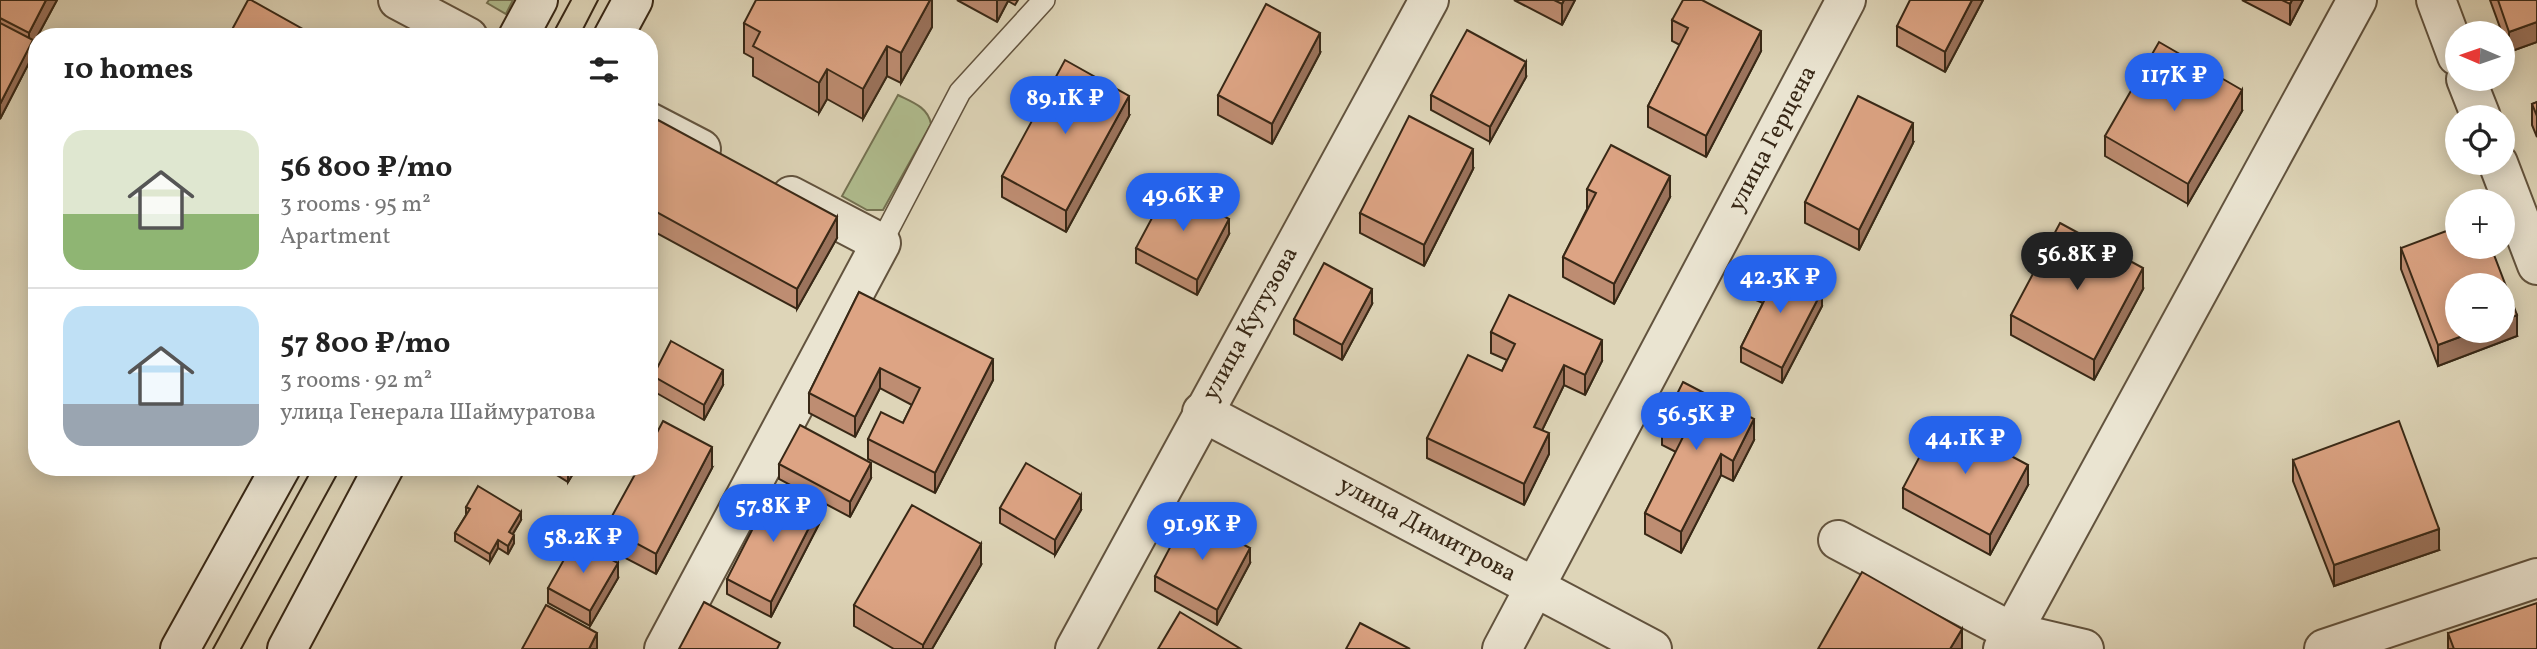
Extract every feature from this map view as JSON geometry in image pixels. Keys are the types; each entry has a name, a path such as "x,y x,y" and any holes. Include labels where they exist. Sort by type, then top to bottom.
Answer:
{"street":[{"path":"398,0 451,28"},
{"path":"523,28 538,0"},
{"path":"618,28 633,0"},
{"name":"улица Кутузова","path":"1075,649 1429,0"},
{"name":"улица Герцена","path":"1502,649 1846,0"},
{"path":"2008,641 2357,0"},
{"path":"2436,0 2445,24"},
{"path":"658,127 881,243 664,649"},
{"path":"2503,175 2537,265"},
{"name":"улица Димитрова","path":"1202,412 1652,649"},
{"path":"180,649 276,476"},
{"path":"287,649 379,476"},
{"path":"1838,540 2008,641 2084,649"},
{"path":"2324,649 2537,578"}],"lane":[{"path":"881,243 960,92 1044,0"}],"green space":[{"path":"489,0 513,0 506,14 487,3"},
{"path":"898,95 923,109 931,124 883,210 867,210 842,196"}],"building":[{"path":"0,0 46,0 32,28 28,28 28,32 0,18"},
{"path":"248,0 251,0 301,28 233,28"},
{"path":"756,0 930,0 901,53 887,46 863,89 827,69 819,83 753,46 760,32 744,23"},
{"path":"1683,0 1702,0 1761,31 1706,136 1648,106 1688,28 1672,20"},
{"path":"1910,0 1972,0 1945,52 1897,26"},
{"path":"2498,0 2537,0 2537,22 2515,30 2515,21 2505,21"},
{"path":"1266,4 1320,33 1272,124 1218,95"},
{"path":"0,23 28,37 28,50 0,104"},
{"path":"1467,30 1526,62 1490,127 1431,95"},
{"path":"2159,42 2242,90 2188,184 2105,136"},
{"path":"1065,60 1129,96 1066,211 1002,176"},
{"path":"1858,96 1913,123 1859,230 1805,202"},
{"path":"2537,102 2537,116 2532,104"},
{"path":"1409,116 1473,149 1424,245 1360,213"},
{"path":"658,120 837,217 797,289 658,213"},
{"path":"1611,145 1670,176 1614,284 1563,257 1596,193 1587,189"},
{"path":"1169,186 1229,219 1197,280 1136,248"},
{"path":"2060,223 2143,268 2094,360 2011,315"},
{"path":"2445,232 2445,259 2496,259 2501,273 2445,273 2445,342 2438,345 2401,248"},
{"path":"1768,262 1822,291 1782,368 1741,347 1769,291 1756,285"},
{"path":"1324,263 1372,289 1342,345 1294,319"},
{"path":"859,292 993,359 935,473 868,439 881,412 903,423 920,388 880,368 855,417 809,393"},
{"path":"1509,295 1602,340 1585,375 1564,365 1534,427 1549,433 1524,484 1427,438 1468,355 1502,371 1515,344 1491,332"},
{"path":"671,341 723,370 704,405 658,379 658,366"},
{"path":"1683,382 1754,419 1733,461 1721,454 1681,532 1645,513 1684,435 1662,424"},
{"path":"1940,418 2028,465 1990,535 1903,488"},
{"path":"663,421 712,447 656,554 606,527 634,476 658,476 658,431"},
{"path":"2399,421 2439,529 2334,565 2293,460"},
{"path":"800,425 871,463 850,502 779,464"},
{"path":"1026,463 1081,495 1055,540 1000,508"},
{"path":"775,485 819,508 771,602 727,579"},
{"path":"478,486 521,512 509,532 514,535 508,546 498,540 490,554 455,533 470,509 466,507"},
{"path":"912,505 981,544 923,645 854,605"},
{"path":"1187,515 1250,548 1217,610 1155,576"},
{"path":"575,540 618,563 590,611 548,588"},
{"path":"1862,572 1962,629 1950,649 1818,649"},
{"path":"704,602 780,643 777,649 679,649"},
{"path":"2537,603 2537,649 2454,649 2448,633"},
{"path":"546,605 597,633 589,649 522,649"},
{"path":"1180,612 1241,649 1158,649"},
{"path":"1360,623 1410,649 1346,649"}],"tram line":[{"path":"556,28 571,0"},
{"path":"584,28 598,0"},
{"path":"213,649 308,476"},
{"path":"241,649 336,476"}]}
